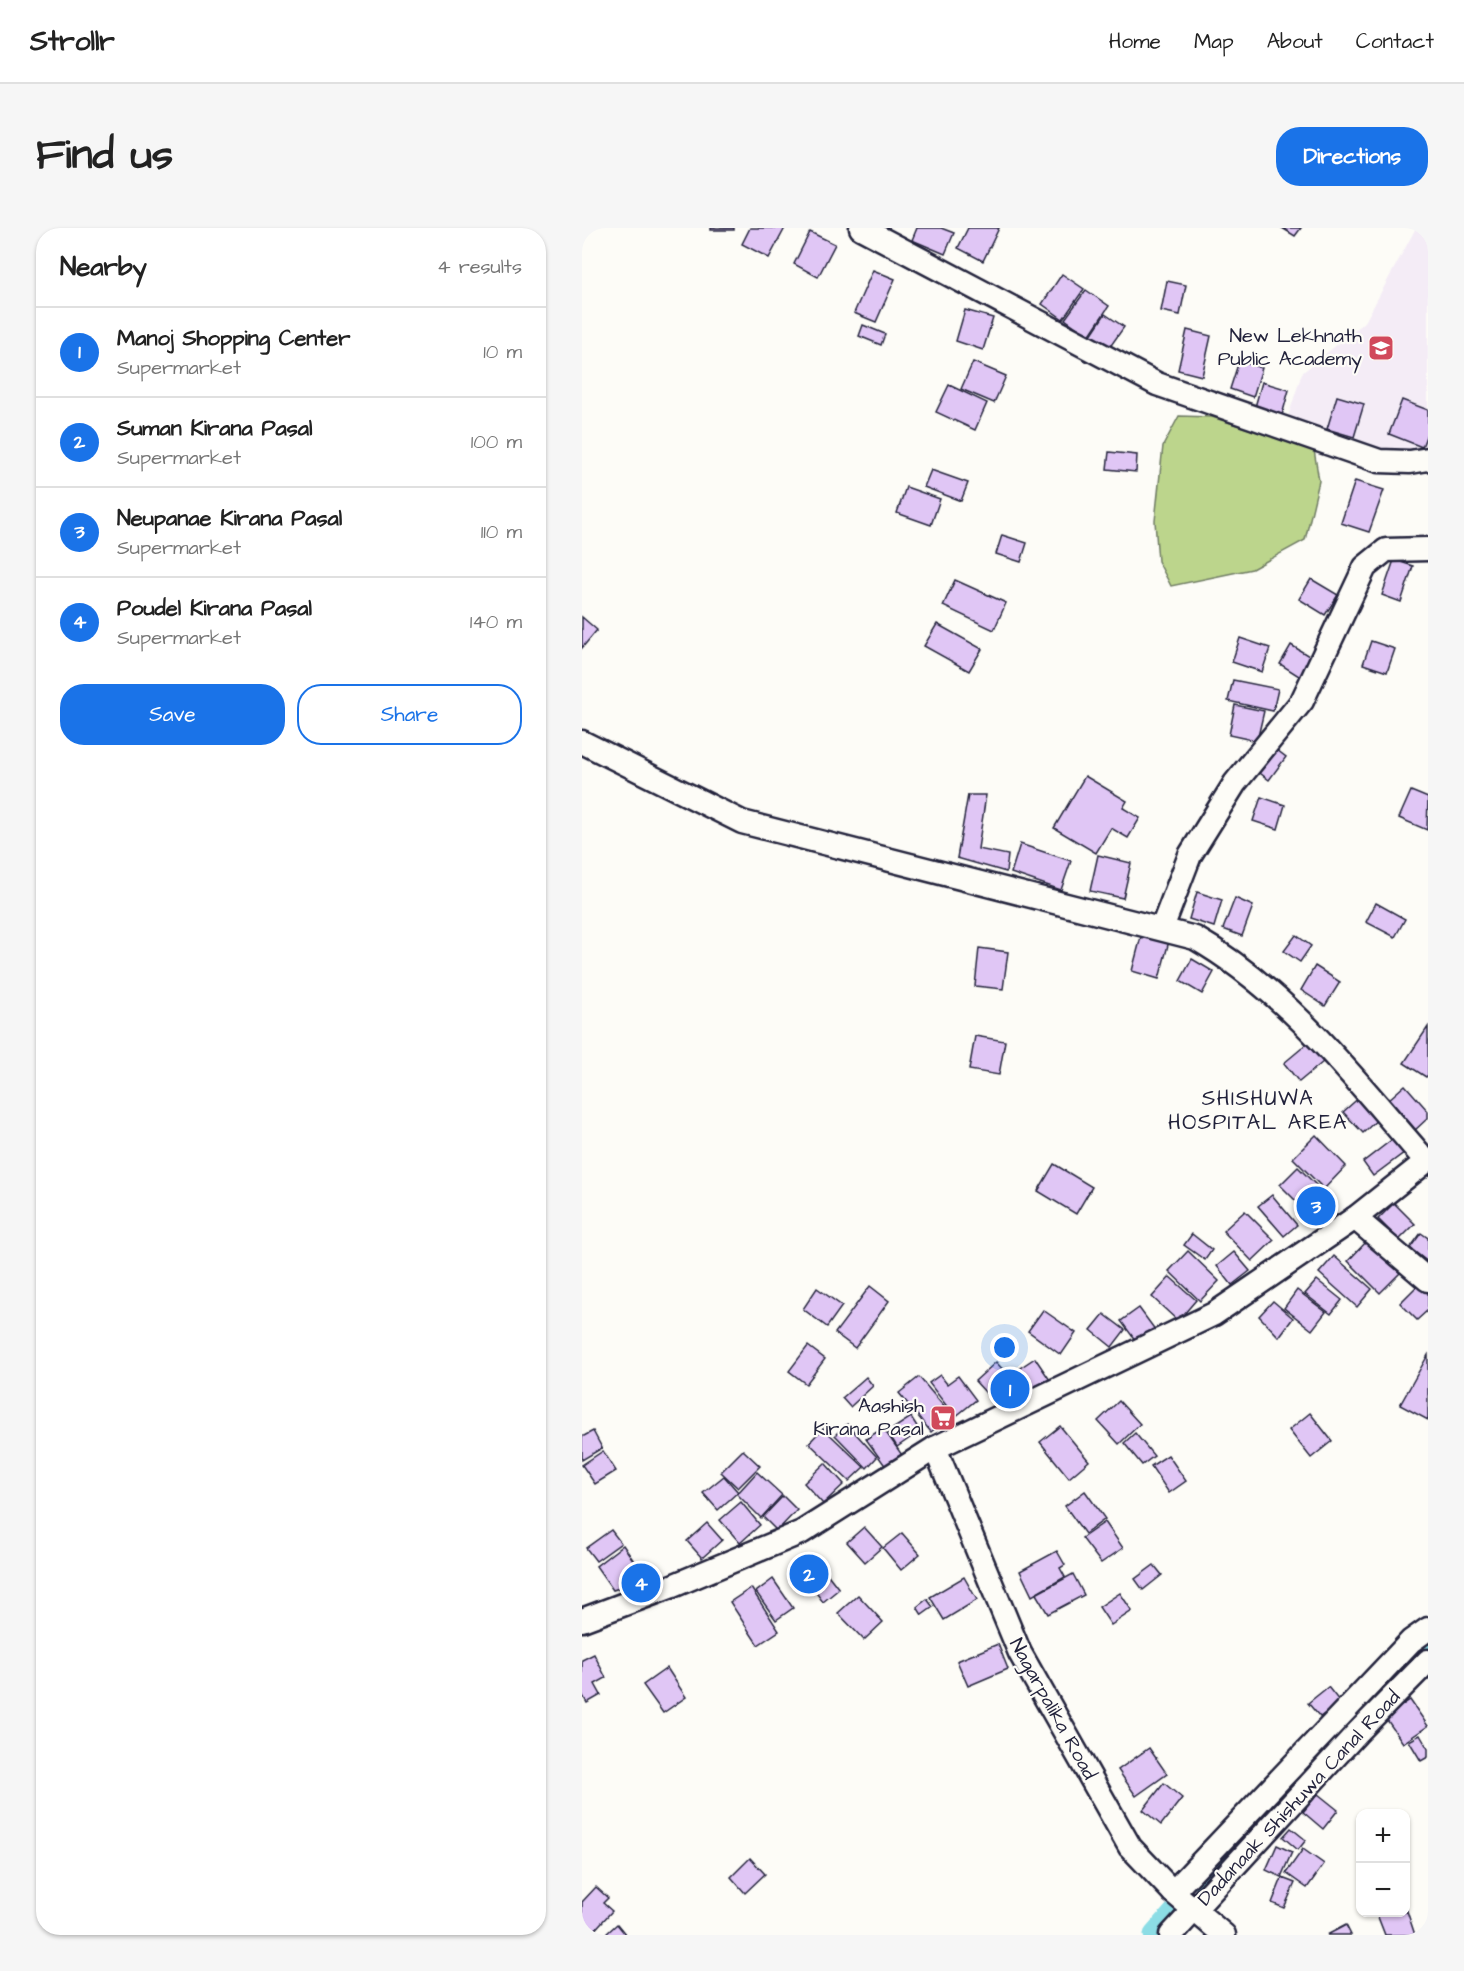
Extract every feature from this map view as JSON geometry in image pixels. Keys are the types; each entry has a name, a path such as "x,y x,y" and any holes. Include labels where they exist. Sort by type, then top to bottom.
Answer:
{"street":[{"path":"861,228 1157,384 1379,462 1410,462 1428,459"},
{"path":"1162,928 1190,855 1235,783 1302,701 1365,567 1386,550 1428,549"},
{"path":"582,742 742,822 1195,938 1223,954 1264,986 1304,1022 1427,1161 1355,1218 1214,1314 935,1448 802,1532 670,1587 582,1620"},
{"path":"1355,1218 1428,1280"},
{"name":"Nagarpalika Road","path":"935,1448 1020,1653 1130,1847 1173,1892 1224,1935"},
{"name":"Dadanaak Shishuwa Canal Road","path":"1173,1892 1411,1641 1428,1629"},
{"name":"Dadanaak Shishuwa Canal Road","path":"1171,1935 1357,1733 1428,1661"}],"shaded area":[{"name":"New Lekhnath Public Academy","path":"1416,228 1428,228 1428,448 1370,452 1285,426 1302,373 1365,322"}],"green space":[{"path":"1179,416 1212,417 1314,450 1319,481 1305,540 1252,569 1171,586 1158,561 1155,521 1163,446"}],"building":[{"path":"711,228 734,228 734,230 711,230"},
{"path":"750,228 785,228 769,258 742,244"},
{"path":"917,228 941,228 954,233 945,254 912,240"},
{"path":"968,228 999,228 983,261 958,248"},
{"path":"1282,228 1301,228 1295,236"},
{"path":"810,232 835,244 818,277 794,264"},
{"path":"873,270 895,279 876,322 854,313"},
{"path":"1062,274 1084,289 1063,319 1042,304"},
{"path":"1167,281 1186,285 1180,315 1161,311"},
{"path":"1086,290 1109,306 1089,336 1065,319"},
{"path":"965,310 993,318 983,350 956,341"},
{"path":"1105,314 1124,327 1107,351 1089,338"},
{"path":"863,325 885,334 881,345 859,336"},
{"path":"1187,330 1211,336 1202,376 1178,370"},
{"path":"1239,361 1262,368 1253,397 1230,389"},
{"path":"973,362 1006,376 994,403 961,389"},
{"path":"1262,382 1289,390 1282,415 1255,407"},
{"path":"949,385 987,403 975,430 936,412"},
{"path":"1337,396 1364,404 1354,437 1327,429"},
{"path":"1402,400 1428,410 1428,431 1422,447 1389,434"},
{"path":"1109,452 1137,455 1136,472 1107,469"},
{"path":"931,470 968,483 961,501 924,487"},
{"path":"1355,481 1384,490 1369,532 1341,523"},
{"path":"906,487 940,499 931,525 897,513"},
{"path":"1002,535 1027,543 1021,562 996,554"},
{"path":"1394,560 1413,566 1401,602 1382,595"},
{"path":"1311,579 1338,595 1325,615 1299,599"},
{"path":"955,580 1006,603 994,630 943,606"},
{"path":"582,617 597,630 582,648"},
{"path":"937,624 982,649 969,671 924,646"},
{"path":"1240,638 1270,648 1262,672 1232,662"},
{"path":"1371,641 1395,649 1387,672 1363,664"},
{"path":"1291,645 1314,659 1302,678 1280,664"},
{"path":"1233,680 1278,689 1273,711 1228,701"},
{"path":"1235,705 1264,711 1257,741 1229,735"},
{"path":"1273,747 1286,757 1269,780 1256,770"},
{"path":"1085,776 1127,801 1123,808 1140,818 1128,838 1111,828 1096,853 1054,828"},
{"path":"1411,791 1428,798 1427,830 1399,818"},
{"path":"968,795 986,795 978,849 1008,855 1006,872 957,858"},
{"path":"1261,797 1285,805 1278,829 1253,821"},
{"path":"1020,844 1071,861 1061,890 1011,873"},
{"path":"1098,855 1131,863 1123,898 1090,891"},
{"path":"1197,892 1222,900 1214,927 1189,919"},
{"path":"1235,898 1253,906 1242,936 1223,929"},
{"path":"1376,903 1405,919 1395,937 1366,922"},
{"path":"1142,933 1169,941 1159,979 1132,971"},
{"path":"1296,935 1311,946 1300,962 1284,951"},
{"path":"979,948 1008,952 1003,989 975,986"},
{"path":"1192,959 1214,972 1202,994 1180,981"},
{"path":"1315,966 1340,982 1325,1006 1301,990"},
{"path":"1428,1027 1428,1075 1426,1077 1404,1063"},
{"path":"975,1036 1005,1041 999,1075 969,1070"},
{"path":"1308,1043 1323,1062 1299,1082 1284,1063"},
{"path":"1405,1085 1428,1111 1428,1118 1414,1131 1387,1101"},
{"path":"1363,1094 1382,1115 1363,1133 1343,1112"},
{"path":"1316,1135 1346,1166 1324,1189 1293,1158"},
{"path":"1398,1135 1409,1149 1373,1176 1363,1162"},
{"path":"1054,1164 1092,1187 1076,1214 1038,1191"},
{"path":"1298,1167 1328,1197 1310,1215 1280,1185"},
{"path":"1272,1195 1297,1225 1284,1236 1258,1206"},
{"path":"1394,1203 1415,1224 1399,1240 1378,1219"},
{"path":"1245,1211 1274,1240 1252,1261 1223,1231"},
{"path":"1421,1233 1428,1238 1428,1262 1410,1248"},
{"path":"1192,1234 1212,1250 1205,1260 1184,1245"},
{"path":"1367,1241 1400,1273 1380,1293 1348,1261"},
{"path":"1188,1251 1219,1281 1200,1301 1169,1271"},
{"path":"1234,1252 1250,1271 1232,1285 1217,1266"},
{"path":"1334,1256 1372,1289 1357,1307 1319,1273"},
{"path":"1170,1277 1196,1300 1178,1321 1152,1297"},
{"path":"1317,1280 1342,1300 1331,1314 1305,1294"},
{"path":"1419,1284 1428,1293 1428,1310 1417,1320 1400,1303"},
{"path":"870,1286 889,1301 855,1348 835,1333"},
{"path":"817,1288 842,1306 827,1327 803,1309"},
{"path":"1297,1290 1326,1312 1312,1330 1284,1308"},
{"path":"1273,1301 1293,1318 1279,1337 1259,1316"},
{"path":"1139,1308 1159,1335 1141,1348 1121,1321"},
{"path":"1043,1310 1076,1333 1061,1355 1028,1331"},
{"path":"1104,1314 1125,1330 1112,1347 1091,1330"},
{"path":"808,1346 825,1359 806,1384 789,1371"},
{"path":"1428,1355 1428,1420 1400,1405"},
{"path":"1035,1358 1050,1380 1026,1396 1011,1374"},
{"path":"996,1362 1018,1386 997,1405 975,1381"},
{"path":"940,1375 947,1384 958,1376 976,1400 955,1417 929,1383"},
{"path":"866,1377 873,1386 850,1407 842,1398"},
{"path":"919,1377 951,1415 931,1432 899,1393"},
{"path":"1119,1401 1140,1424 1119,1444 1098,1421"},
{"path":"1310,1413 1332,1441 1311,1458 1289,1430"},
{"path":"911,1417 920,1431 897,1447 888,1432"},
{"path":"847,1424 877,1457 867,1468 835,1435"},
{"path":"1060,1426 1089,1461 1069,1478 1040,1442"},
{"path":"823,1428 864,1467 849,1481 809,1443"},
{"path":"883,1428 902,1455 886,1467 866,1439"},
{"path":"593,1431 602,1448 582,1460 582,1437"},
{"path":"1135,1433 1154,1456 1142,1465 1124,1443"},
{"path":"743,1450 760,1466 738,1488 721,1472"},
{"path":"603,1451 616,1471 595,1484 582,1465"},
{"path":"1168,1455 1186,1481 1169,1493 1151,1466"},
{"path":"825,1463 844,1484 823,1504 804,1483"},
{"path":"757,1472 782,1495 761,1518 737,1494"},
{"path":"724,1476 738,1492 718,1510 703,1493"},
{"path":"1085,1491 1105,1519 1085,1534 1065,1506"},
{"path":"783,1496 797,1510 777,1531 763,1517"},
{"path":"741,1502 760,1525 740,1543 720,1520"},
{"path":"1105,1522 1123,1548 1101,1563 1082,1538"},
{"path":"707,1523 722,1540 702,1558 687,1541"},
{"path":"864,1527 882,1547 865,1562 847,1542"},
{"path":"611,1530 621,1543 596,1561 586,1548"},
{"path":"902,1533 920,1554 901,1570 883,1548"},
{"path":"623,1545 646,1579 613,1590 596,1566"},
{"path":"1057,1551 1065,1565 1060,1568 1065,1577 1032,1596 1020,1571"},
{"path":"818,1562 839,1589 823,1602 803,1575"},
{"path":"1154,1565 1162,1575 1143,1590 1135,1579"},
{"path":"1073,1574 1084,1595 1048,1614 1036,1594"},
{"path":"964,1577 977,1600 944,1620 930,1597"},
{"path":"773,1579 793,1608 776,1620 756,1592"},
{"path":"751,1588 779,1631 758,1645 730,1602"},
{"path":"1120,1593 1132,1611 1111,1625 1099,1607"},
{"path":"858,1595 883,1622 864,1640 838,1613"},
{"path":"927,1599 933,1607 922,1615 917,1607"},
{"path":"998,1644 1008,1669 968,1686 957,1661"},
{"path":"594,1654 606,1678 595,1684 601,1695 587,1703 582,1694 582,1660"},
{"path":"667,1668 686,1697 663,1713 643,1685"},
{"path":"1328,1687 1340,1702 1320,1717 1308,1703"},
{"path":"1410,1700 1428,1726 1403,1743 1385,1717"},
{"path":"1420,1735 1428,1749 1428,1757 1421,1761 1409,1741"},
{"path":"1149,1748 1167,1774 1136,1796 1118,1770"},
{"path":"1164,1783 1182,1798 1161,1825 1143,1810"},
{"path":"1318,1794 1338,1810 1323,1829 1303,1812"},
{"path":"1291,1828 1306,1840 1298,1850 1283,1837"},
{"path":"1277,1845 1292,1852 1281,1877 1266,1870"},
{"path":"1303,1849 1324,1864 1307,1888 1286,1873"},
{"path":"750,1858 765,1874 745,1893 731,1877"},
{"path":"1282,1878 1295,1883 1284,1908 1272,1903"},
{"path":"596,1887 608,1898 603,1903 612,1911 591,1934 582,1925 582,1902"},
{"path":"1378,1917 1409,1917 1415,1935 1385,1935"},
{"path":"617,1924 626,1935 605,1935"},
{"path":"1346,1925 1351,1935 1327,1935"}],"waterway":[{"path":"1203,1881 1371,1702 1415,1657 1428,1648"},
{"path":"1154,1935 1175,1911"}],"place":[{"name":"New Lekhnath Public Academy","path":"1381,348"},
{"name":"Neupanae Kirana Pasal","path":"1316,1206"},
{"name":"Manoj Shopping Center","path":"1010,1389"},
{"name":"Aashish Kirana Pasal","path":"943,1418"},
{"name":"Suman Kirana Pasal","path":"809,1574"},
{"name":"Poudel Kirana Pasal","path":"641,1583"}],"district":[{"name":"SHISHUWA HOSPITAL AREA","path":"1258,1110"}]}
